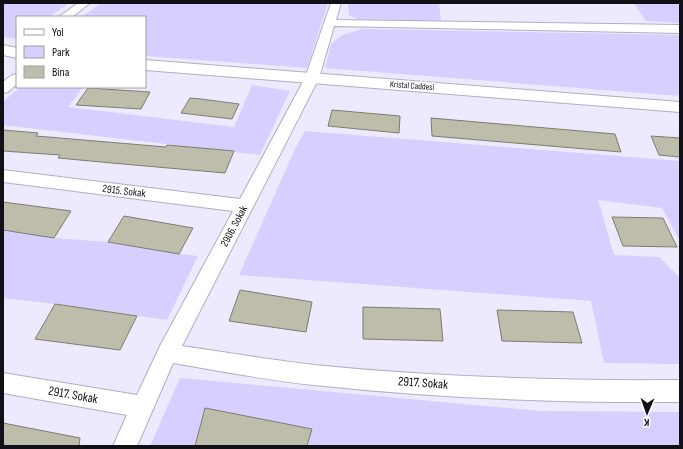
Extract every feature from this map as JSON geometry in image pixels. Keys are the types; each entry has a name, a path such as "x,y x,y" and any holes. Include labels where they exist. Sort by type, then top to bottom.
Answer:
{"street":[{"path":"66,16 85,3"},
{"name":"2906. Sokak","path":"125,446 167,353 312,78 336,3"},
{"path":"329,23 680,29"},
{"path":"3,50 16,53"},
{"name":"Kristal Caddesi","path":"146,65 680,107"},
{"path":"3,89 16,79"},
{"name":"2915. Sokak","path":"3,176 244,206"},
{"name":"2917. Sokak","path":"167,353 313,375 536,390 680,391"},
{"name":"2917. Sokak","path":"3,383 142,407"}],"shaded area":[{"path":"3,3 680,3 680,446 3,446"}],"green space":[{"path":"3,3 69,3 50,16 16,16 16,39 3,37"},
{"path":"101,3 328,3 307,68 146,56 146,16 83,16"},
{"path":"348,3 439,3 441,21 357,19 349,15"},
{"path":"634,3 680,3 680,23 646,21"},
{"path":"362,29 680,35 680,96 325,68 331,44 342,35"},
{"path":"252,85 290,91 260,155 3,125 3,102 19,88 82,88 68,107 234,127"},
{"path":"305,131 680,161 680,241 662,208 598,200 614,255 659,257 680,278 680,364 604,363 591,301 239,275 294,151"},
{"path":"3,230 54,238 108,242 198,256 167,320 3,298"},
{"path":"180,378 540,411 680,412 680,446 150,446"}],"building":[{"path":"88,88 150,92 141,109 76,105"},
{"path":"190,98 239,104 232,119 181,113"},
{"path":"332,110 400,116 399,133 328,126"},
{"path":"431,118 615,134 621,152 432,136"},
{"path":"3,130 38,133 36,136 234,151 225,173 123,164 58,158 60,155 3,151"},
{"path":"651,136 680,138 680,157 659,155"},
{"path":"3,202 71,211 54,238 3,230"},
{"path":"124,216 193,228 179,254 108,242"},
{"path":"612,217 663,218 677,247 623,246"},
{"path":"240,290 312,302 306,332 229,321"},
{"path":"55,304 137,316 120,350 35,339"},
{"path":"363,307 440,309 443,341 363,339"},
{"path":"497,310 573,312 582,343 502,341"},
{"path":"205,408 312,429 307,446 195,446"},
{"path":"3,423 80,438 79,446 3,446"}]}
